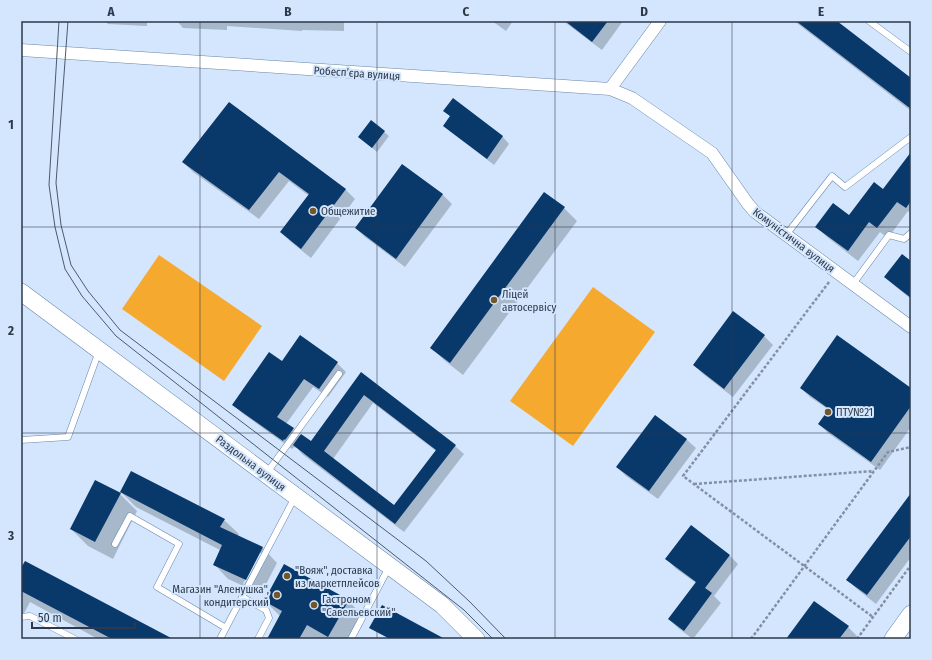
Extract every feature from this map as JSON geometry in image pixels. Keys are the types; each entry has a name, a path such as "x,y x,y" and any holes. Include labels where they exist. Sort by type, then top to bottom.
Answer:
{"street":[{"path":"610,89 660,21"},
{"name":"Робесп’єра вулиця","path":"21,50 610,89"},
{"name":"Комуністична вулиця","path":"610,89 632,98 712,153 755,212 911,327"},
{"name":"Раздольна вулиця","path":"21,292 442,605 476,639"},
{"path":"893,639 911,614"}],"lane":[{"path":"869,21 911,52"},
{"path":"786,234 832,176 845,187 911,137"},
{"path":"853,284 888,235 904,239 911,233"},
{"path":"21,440 68,437 99,350"},
{"path":"266,474 339,374"},
{"path":"220,639 296,496"},
{"path":"115,544 130,516 179,544 157,586 226,628"},
{"path":"351,639 390,566"},
{"path":"242,598 266,610 269,618 258,639"},
{"path":"21,617 30,616 74,639"}],"path":[{"path":"836,272 683,476 873,617"},
{"path":"751,639 888,452 911,447"},
{"path":"694,484 874,471"},
{"path":"856,639 911,565"}],"shaded area":[{"path":"159,255 262,326 224,381 122,309"},
{"path":"593,287 655,332 573,446 510,401"}],"building":[{"path":"565,21 608,21 592,42"},
{"path":"796,21 837,21 911,78 911,109"},
{"path":"453,98 503,136 487,159 443,126 450,116 443,111"},
{"path":"229,102 346,189 301,249 280,232 309,194 279,172 249,210 182,162"},
{"path":"371,120 385,131 372,148 358,137"},
{"path":"911,152 911,201 906,208 897,202 877,228 869,222 848,251 815,227 833,203 849,215 874,182 883,189"},
{"path":"402,164 443,194 396,259 355,228"},
{"path":"544,192 565,207 450,363 430,348"},
{"path":"902,254 911,261 911,298 884,277"},
{"path":"733,311 765,335 724,389 693,365"},
{"path":"300,335 338,362 319,389 304,379 277,417 294,428 283,441 232,405 269,352 282,361"},
{"path":"837,335 911,388 911,406 871,462 818,424 829,409 800,388"},
{"path":"361,372 456,445 395,524 293,445 301,434 311,441","holes":["364,395 436,450 394,505 324,451"]},
{"path":"655,415 687,439 649,491 616,467"},
{"path":"131,471 225,519 220,527 263,547 246,580 213,565 222,545 120,492"},
{"path":"95,480 121,493 95,542 70,529"},
{"path":"911,493 911,536 867,595 846,580"},
{"path":"691,525 730,555 705,588 712,593 684,631 668,619 696,582 665,559"},
{"path":"25,561 173,639 112,639 21,591 21,568"},
{"name":"Гастроном \"Савельевский\"","path":"284,564 349,600 328,637 307,625 299,639 267,639 282,611 264,601"},
{"path":"814,601 849,626 839,639 786,639"},
{"path":"382,605 445,639 390,639 369,628"}],"tram line":[{"path":"59,21 49,185 55,227 65,269 82,296 116,336 464,610 493,639"},
{"path":"68,21 56,183 61,225 71,265 88,291 120,330 426,561 470,602 506,639"}],"place":[{"name":"Общежитие","path":"313,211"},
{"name":"Ліцей автосервісу","path":"494,300"},
{"name":"ПТУ№21","path":"828,412"},
{"name":"\"Вояж\", доставка из маркетплейсов","path":"287,576"},
{"name":"Магазин \"Аленушка\", кондитерский","path":"277,595"},
{"name":"Гастроном \"Савельевский\"","path":"314,605"}]}
